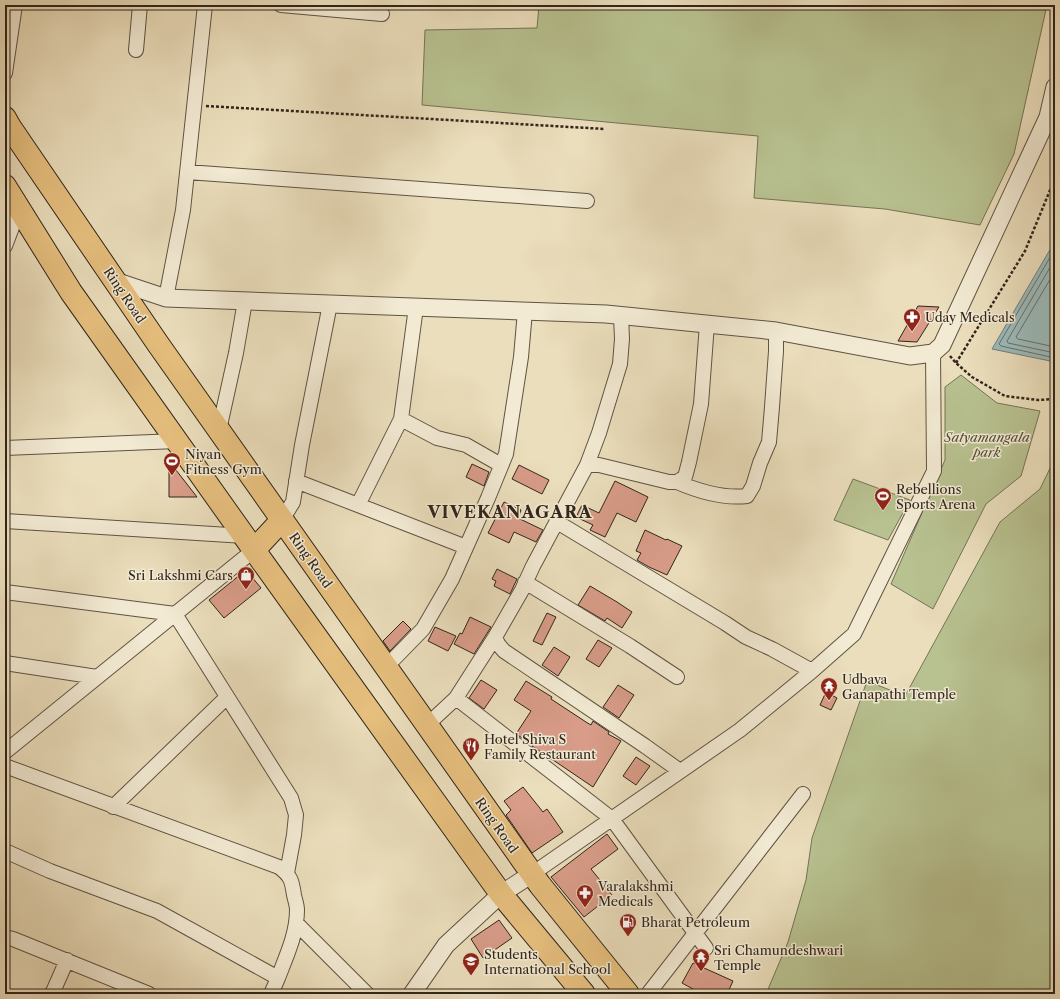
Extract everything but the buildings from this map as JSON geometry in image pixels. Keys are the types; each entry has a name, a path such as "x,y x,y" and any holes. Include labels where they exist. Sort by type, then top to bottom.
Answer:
{"main road":[{"name":"Ring Road","path":"5,118 115,281 532,874 628,994"},
{"path":"5,186 71,292 501,894 584,994"},
{"path":"250,543 282,520"}],"street":[{"path":"5,73 15,5"},
{"path":"136,50 140,5"},
{"path":"166,298 183,210 205,5"},
{"path":"281,5 382,14"},
{"path":"412,994 446,945 501,894 740,730 812,671 854,634 934,471 937,348 1048,117 1055,87"},
{"path":"187,172 587,201"},
{"path":"5,246 14,222 18,205"},
{"path":"115,281 166,298 606,314 776,331 910,356 937,348"},
{"path":"219,430 236,353 245,301"},
{"path":"282,520 293,502 305,430 330,304"},
{"path":"358,505 401,419 416,307"},
{"path":"386,667 423,629 452,579 506,454 521,357 525,311"},
{"path":"427,725 456,698 495,637 526,582 587,465 599,433 620,364 622,339 621,315"},
{"path":"677,482 685,477 701,404 707,324"},
{"path":"587,465 598,465 669,482 677,482 690,488 725,496 747,496 753,486 760,463 769,442 776,351 776,331"},
{"path":"401,419 436,438 466,445 501,465"},
{"path":"5,448 177,441"},
{"path":"296,481 466,547"},
{"path":"5,521 250,543"},
{"path":"556,522 746,637 772,649 812,671"},
{"path":"5,752 175,614 250,543"},
{"path":"526,582 677,676"},
{"path":"5,592 175,614"},
{"path":"175,614 291,798 296,815 287,873"},
{"path":"495,637 498,644 504,651 646,746 680,771"},
{"path":"5,663 97,677"},
{"path":"114,807 227,697"},
{"path":"456,698 612,819 706,948"},
{"path":"5,766 279,867 287,873 292,882 297,909 296,923 293,936 271,994"},
{"path":"648,994 803,794"},
{"path":"5,851 50,871 157,912 278,978"},
{"path":"296,923 367,994"},
{"path":"5,937 149,994"},
{"path":"52,994 66,960"}],"path":[{"path":"194,105 605,128"},
{"path":"956,363 1025,251 1055,178"},
{"path":"937,348 972,377 1004,396 1038,400 1055,399"}],"green space":[{"path":"539,5 1047,5 1014,154 980,225 885,209 754,198 758,136 422,105 425,30 537,28"},
{"name":"Satyamangala park","path":"961,375 997,403 1040,411 1021,476 986,504 933,609 891,584 945,460 945,387"},
{"path":"1055,458 1055,994 766,994 788,942 806,880 812,838 867,681 905,696 1000,522 1040,489"},
{"path":"853,479 910,500 888,540 834,520"}],"water":[{"path":"1055,241 1055,362 992,349"}],"place":[{"name":"Uday Medicals","path":"912,332"},
{"name":"Niyan Fitness Gym","path":"172,476"},
{"name":"Rebellions Sports Arena","path":"883,511"},
{"name":"Sri Lakshmi Cars","path":"246,590"},
{"name":"Udbava Ganapathi Temple","path":"829,701"},
{"name":"Hotel Shiva S Family Restaurant","path":"471,761"},
{"name":"Varalakshmi Medicals","path":"585,908"},
{"name":"Bharat Petroleum","path":"628,937"},
{"name":"Sri Chamundeshwari Temple","path":"701,972"},
{"name":"Students International School","path":"471,976"}],"district":[{"name":"VIVEKANAGARA","path":"510,512"}]}
